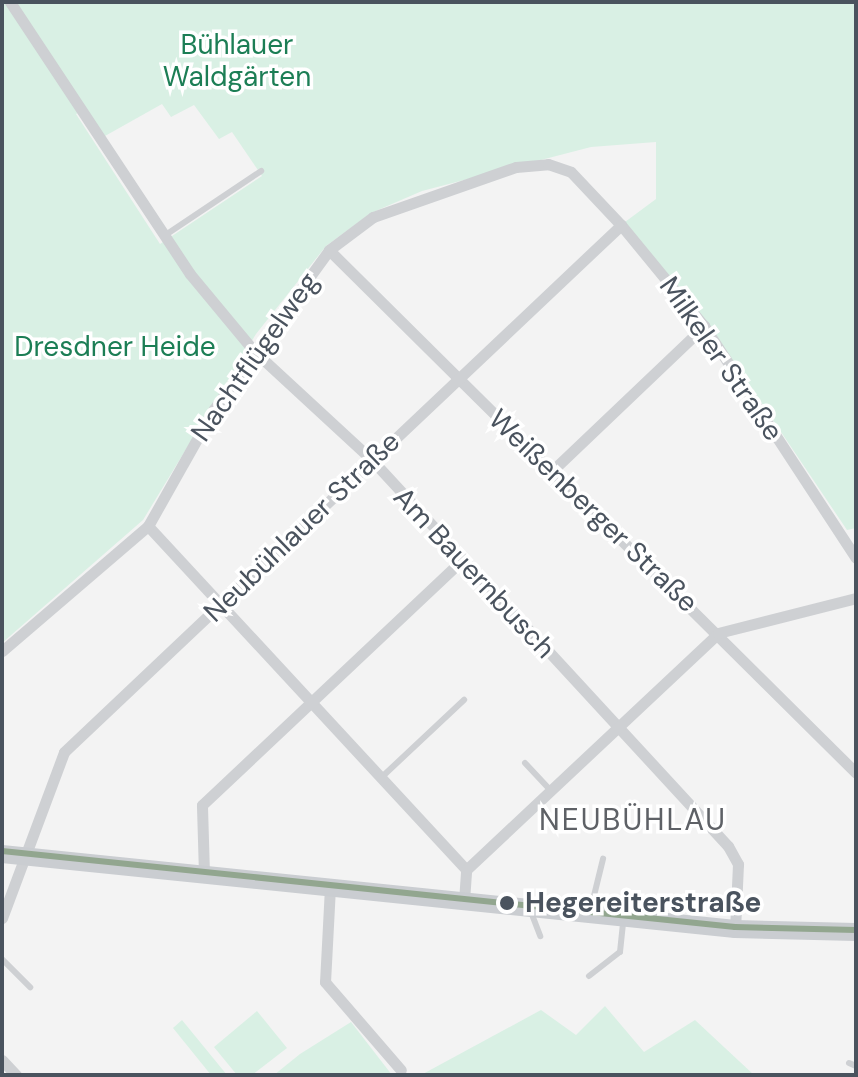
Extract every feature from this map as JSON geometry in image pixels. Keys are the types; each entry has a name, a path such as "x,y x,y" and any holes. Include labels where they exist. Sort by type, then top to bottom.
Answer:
{"main road":[{"path":"2,854 735,929 856,932"}],"street":[{"name":"Am Bauernbusch","path":"10,2 164,236 254,351 372,460 460,562 621,729 735,856 735,929"},
{"name":"Nachtflügelweg","path":"2,651 148,526 254,351 329,250 373,217 472,179 548,164 571,172"},
{"name":"Milkeler Straße","path":"571,172 621,225 704,326 856,558"},
{"name":"Neubühlauer Straße","path":"2,918 22,856 64,752 621,225"},
{"name":"Weißenberger Straße","path":"329,250 856,773"},
{"path":"553,470 704,326"},
{"path":"148,526 384,775 466,870"},
{"path":"204,874 202,805 312,698 460,562"},
{"path":"464,901 466,870 621,729 718,633 856,598"},
{"path":"330,887 325,982 401,1070"},
{"path":"2,1060 16,1075"}],"lane":[{"path":"164,236 261,171"},
{"path":"384,775 464,700"},
{"path":"525,763 552,792"},
{"path":"590,914 603,859"},
{"path":"531,908 540,936"},
{"path":"589,976 620,952 624,918"},
{"path":"2,959 30,987"}],"green space":[{"name":"Dresdner Heide","path":"2,2 856,2 856,528 847,530 709,325 625,222 656,199 656,142 591,147 422,191 371,213 326,246 256,334 143,520 2,643","holes":["162,104 171,117 194,105 219,139 232,132 262,176 160,244 76,114 85,110 105,136"]},
{"path":"605,1006 644,1052 695,1020 754,1075 421,1075 541,1010 576,1035"},
{"path":"257,1011 287,1048 252,1075 237,1075 214,1047"},
{"path":"182,1020 227,1075 211,1075 173,1028"},
{"path":"351,1022 392,1075 274,1075 300,1054"}],"transit line":[{"path":"2,851 735,927 856,930"}],"place":[{"name":"Hegereiterstraße","path":"507,903"}],"district":[{"name":"NEUBÜHLAU","path":"633,820"}],"park label":[{"name":"Bühlauer Waldgärten","path":"237,61"}]}
